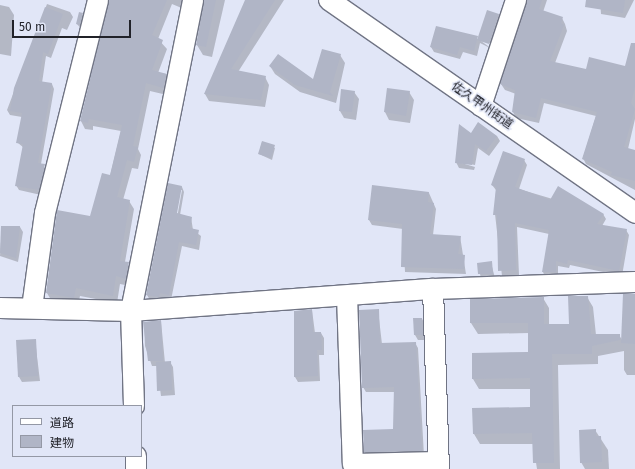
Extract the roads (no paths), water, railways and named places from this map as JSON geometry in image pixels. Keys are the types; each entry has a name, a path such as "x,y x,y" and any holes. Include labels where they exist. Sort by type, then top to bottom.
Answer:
{"street":[{"path":"32,308 45,213 98,0"},
{"path":"134,405 131,311 193,0"},
{"name":"佐久甲州街道","path":"329,0 635,213"},
{"path":"482,106 516,0"},
{"path":"0,308 131,311 433,289 635,282"},
{"path":"347,296 353,464 438,466 433,289"},
{"path":"136,457 136,469"}]}
